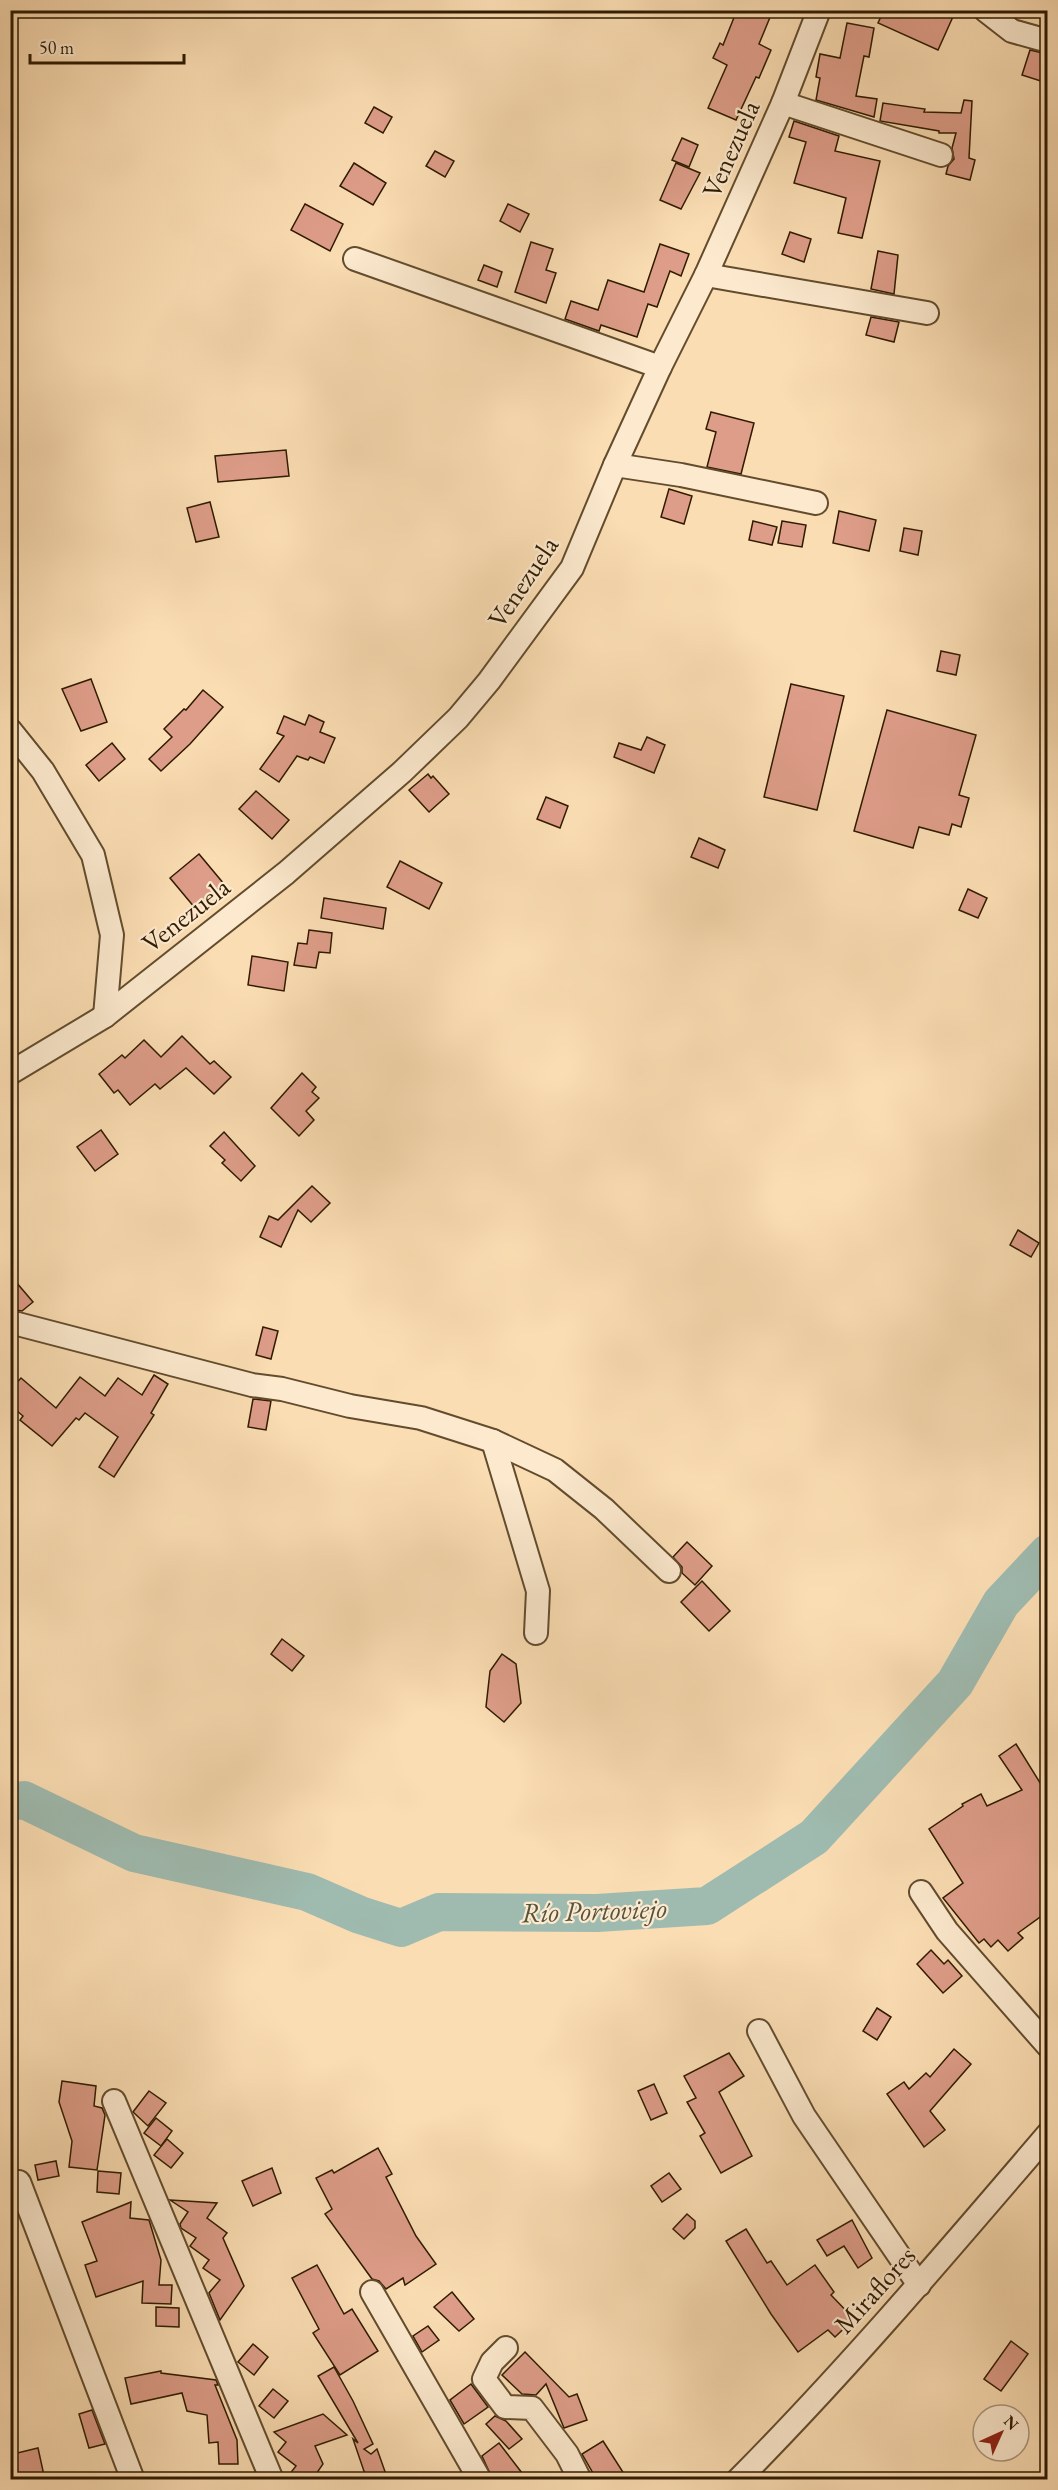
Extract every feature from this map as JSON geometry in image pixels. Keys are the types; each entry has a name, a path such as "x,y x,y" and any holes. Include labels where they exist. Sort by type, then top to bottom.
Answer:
{"street":[{"name":"Venezuela","path":"10,1073 105,1016 286,873 402,772 458,718 489,681 572,568 615,465 706,275 783,103 819,10"},
{"path":"985,10 1012,31 1047,41"},
{"path":"783,103 941,155"},
{"path":"355,259 660,367"},
{"path":"706,275 927,314"},
{"path":"615,465 681,475 816,503"},
{"name":"Venezuela","path":"10,729 43,771 93,855 112,935 105,1016"},
{"path":"10,1322 252,1384 350,1406 421,1418 493,1441 555,1470 604,1509 669,1571"},
{"path":"493,1441 538,1591 536,1633"},
{"path":"921,1892 947,1930 1047,2046"},
{"path":"759,2031 804,2116 919,2285"},
{"path":"114,2101 272,2480"},
{"name":"Miraflores","path":"738,2480 784,2434 919,2285 1047,2134"},
{"path":"19,2182 133,2480"},
{"path":"372,2292 480,2480"},
{"path":"506,2348 492,2362 485,2372 484,2379 504,2407 532,2408 567,2454 580,2480"}],"building":[{"path":"737,10 773,10 759,44 771,50 736,120 708,108 727,65 713,58 720,43 723,45"},
{"path":"884,10 956,10 938,50 878,23"},
{"path":"847,23 874,28 869,57 864,56 856,96 877,99 874,117 816,100 820,78 816,77 820,54 840,58"},
{"path":"1030,50 1047,54 1047,83 1022,75"},
{"path":"964,100 972,101 969,158 975,160 970,180 946,174 948,166 954,159 952,148 956,133 939,133 939,131 880,121 883,103 925,109 924,112 961,113"},
{"path":"374,107 392,117 383,133 365,123"},
{"path":"794,121 839,136 835,151 880,161 862,238 838,233 846,198 794,183 806,142 789,137"},
{"path":"682,138 698,145 689,167 672,160"},
{"path":"435,151 454,161 445,177 426,166"},
{"path":"354,163 386,183 373,205 340,186"},
{"path":"676,163 700,173 681,209 660,200"},
{"path":"305,204 343,224 330,251 291,230"},
{"path":"508,204 529,214 520,232 500,221"},
{"path":"790,232 811,239 804,262 782,254"},
{"path":"531,242 553,249 546,270 556,273 546,303 515,292"},
{"path":"660,244 689,254 681,276 670,271 657,307 648,304 637,337 601,325 599,331 565,319 571,301 598,310 608,280 644,292"},
{"path":"878,251 898,255 894,294 871,289"},
{"path":"484,265 502,272 497,287 478,280"},
{"path":"871,317 899,322 894,342 866,335"},
{"path":"711,412 754,423 741,474 707,467 716,432 706,429"},
{"path":"286,450 289,476 218,482 215,456"},
{"path":"669,489 692,496 684,524 661,517"},
{"path":"210,502 219,537 196,542 187,508"},
{"path":"839,511 876,520 869,551 833,543"},
{"path":"753,521 777,527 772,545 749,540"},
{"path":"782,521 806,525 802,547 778,543"},
{"path":"904,528 922,531 918,555 900,551"},
{"path":"941,651 960,655 956,675 937,671"},
{"path":"91,679 107,722 81,731 62,689"},
{"path":"791,684 844,696 817,810 764,797"},
{"path":"203,690 223,707 190,744 161,771 149,759 172,737 164,729 184,709 186,710"},
{"path":"887,710 976,735 959,795 969,798 961,827 952,824 949,835 919,827 913,848 854,831"},
{"path":"309,715 324,722 320,732 335,738 324,763 310,757 308,760 297,756 279,782 260,769 284,736 277,733 284,716 305,725"},
{"path":"647,737 665,745 654,773 614,757 619,743 641,750"},
{"path":"112,743 125,759 99,781 86,765"},
{"path":"428,774 431,778 433,776 449,794 429,812 409,790"},
{"path":"256,791 289,820 272,839 239,809"},
{"path":"546,797 568,806 560,828 537,819"},
{"path":"699,838 725,850 718,868 691,857"},
{"path":"199,854 224,884 195,908 170,878"},
{"path":"400,861 442,883 429,909 387,887"},
{"path":"968,889 987,898 978,918 959,910"},
{"path":"324,898 386,908 383,929 321,918"},
{"path":"309,930 332,933 330,953 319,952 316,968 294,965 298,943 307,944"},
{"path":"252,956 288,962 284,991 248,985"},
{"path":"182,1036 210,1064 214,1061 231,1077 214,1094 186,1068 160,1089 155,1084 130,1105 118,1090 114,1093 99,1074 122,1055 125,1058 144,1040 161,1057"},
{"path":"302,1073 316,1087 312,1092 319,1098 306,1111 314,1120 299,1136 271,1108"},
{"path":"101,1130 118,1154 95,1171 77,1147"},
{"path":"224,1132 255,1166 241,1181 222,1163 225,1160 210,1146"},
{"path":"312,1186 330,1203 311,1222 298,1210 281,1247 260,1237 269,1216 278,1220"},
{"path":"1018,1230 1039,1243 1031,1257 1010,1245"},
{"path":"10,1275 33,1302 22,1311 10,1309"},
{"path":"263,1327 278,1331 271,1359 256,1355"},
{"path":"154,1375 168,1384 151,1413 154,1415 114,1477 99,1467 118,1437 85,1413 79,1420 76,1418 52,1446 20,1420 23,1416 10,1405 10,1390 21,1378 56,1408 80,1377 105,1396 118,1378 142,1395"},
{"path":"253,1399 271,1401 266,1430 248,1427"},
{"path":"687,1542 712,1566 695,1585 682,1573 682,1567 673,1557"},
{"path":"702,1581 730,1611 709,1631 681,1602"},
{"path":"282,1639 304,1656 292,1671 271,1654"},
{"path":"502,1654 516,1664 521,1703 504,1722 486,1707 490,1671"},
{"path":"1016,1744 1047,1794 1047,1912 1018,1933 1023,1938 1008,1951 998,1940 991,1947 984,1939 979,1943 943,1898 963,1883 929,1829 963,1806 962,1804 981,1794 987,1806 1022,1790 999,1756"},
{"path":"931,1950 944,1964 948,1960 962,1976 943,1993 917,1964"},
{"path":"877,2008 891,2017 877,2040 863,2031"},
{"path":"954,2049 971,2064 930,2111 945,2130 924,2147 887,2094 904,2082 909,2089 926,2073 930,2077"},
{"path":"729,2053 744,2076 719,2092 752,2156 721,2173 700,2136 705,2133 687,2102 696,2098 684,2076"},
{"path":"62,2081 96,2086 94,2106 102,2108 105,2115 97,2170 69,2167 72,2141 59,2102"},
{"path":"654,2084 667,2113 651,2120 638,2091"},
{"path":"149,2091 166,2103 148,2126 133,2112"},
{"path":"156,2118 172,2131 161,2146 144,2133"},
{"path":"167,2139 183,2153 171,2168 154,2155"},
{"path":"378,2148 392,2174 386,2177 416,2236 436,2264 405,2285 403,2278 386,2289 379,2281 372,2279 325,2214 332,2209 316,2178 332,2170 334,2173"},
{"path":"56,2161 59,2176 38,2180 35,2165"},
{"path":"272,2168 281,2193 253,2206 242,2181"},
{"path":"98,2171 121,2173 119,2194 97,2192"},
{"path":"669,2173 681,2189 662,2202 651,2186"},
{"path":"170,2200 217,2203 207,2218 227,2233 223,2238 244,2286 220,2320 209,2293 220,2280 203,2268 209,2260 190,2246 196,2238 181,2228 180,2224 188,2212"},
{"path":"131,2202 130,2218 149,2220 161,2260 159,2285 172,2285 171,2304 142,2303 143,2281 96,2297 85,2265 97,2261 82,2222"},
{"path":"687,2214 695,2221 695,2228 684,2239 673,2229"},
{"path":"852,2220 872,2258 858,2268 844,2246 827,2256 817,2240"},
{"path":"746,2229 767,2263 771,2261 787,2285 815,2265 834,2292 831,2295 854,2319 835,2337 828,2330 798,2352 771,2314 726,2241"},
{"path":"317,2265 344,2314 352,2309 378,2351 340,2375 313,2333 319,2329 292,2278"},
{"path":"452,2292 474,2319 459,2331 434,2307"},
{"path":"156,2307 179,2308 179,2327 156,2326"},
{"path":"428,2326 439,2340 422,2352 413,2336"},
{"path":"1011,2341 1028,2354 1001,2391 984,2379"},
{"path":"253,2344 268,2357 254,2375 238,2362"},
{"path":"525,2352 569,2397 577,2394 587,2420 564,2428 546,2384 536,2395 522,2394 502,2375"},
{"path":"334,2367 373,2444 364,2449 371,2454 377,2449 388,2480 367,2480 353,2439 358,2443 318,2376"},
{"path":"161,2371 161,2373 216,2380 218,2385 215,2385 237,2440 238,2464 219,2464 218,2442 209,2443 207,2415 187,2411 182,2393 131,2404 125,2378"},
{"path":"471,2384 488,2407 464,2424 450,2400"},
{"path":"273,2389 288,2401 274,2418 259,2406"},
{"path":"92,2410 105,2444 89,2448 79,2414"},
{"path":"323,2414 347,2435 315,2446 323,2464 312,2480 285,2480 296,2466 278,2452 286,2442 274,2432"},
{"path":"495,2416 506,2421 522,2439 509,2449 486,2424"},
{"path":"603,2441 628,2480 597,2480 582,2454"},
{"path":"499,2443 522,2473 514,2480 493,2480 482,2456"},
{"path":"38,2448 45,2480 19,2480 13,2454"}],"waterway":[{"name":"Río Portoviejo","path":"10,1802 24,1800 134,1853 307,1892 360,1915 401,1928 439,1912 597,1913 707,1906 814,1837 955,1683 1001,1603 1048,1553"}]}
